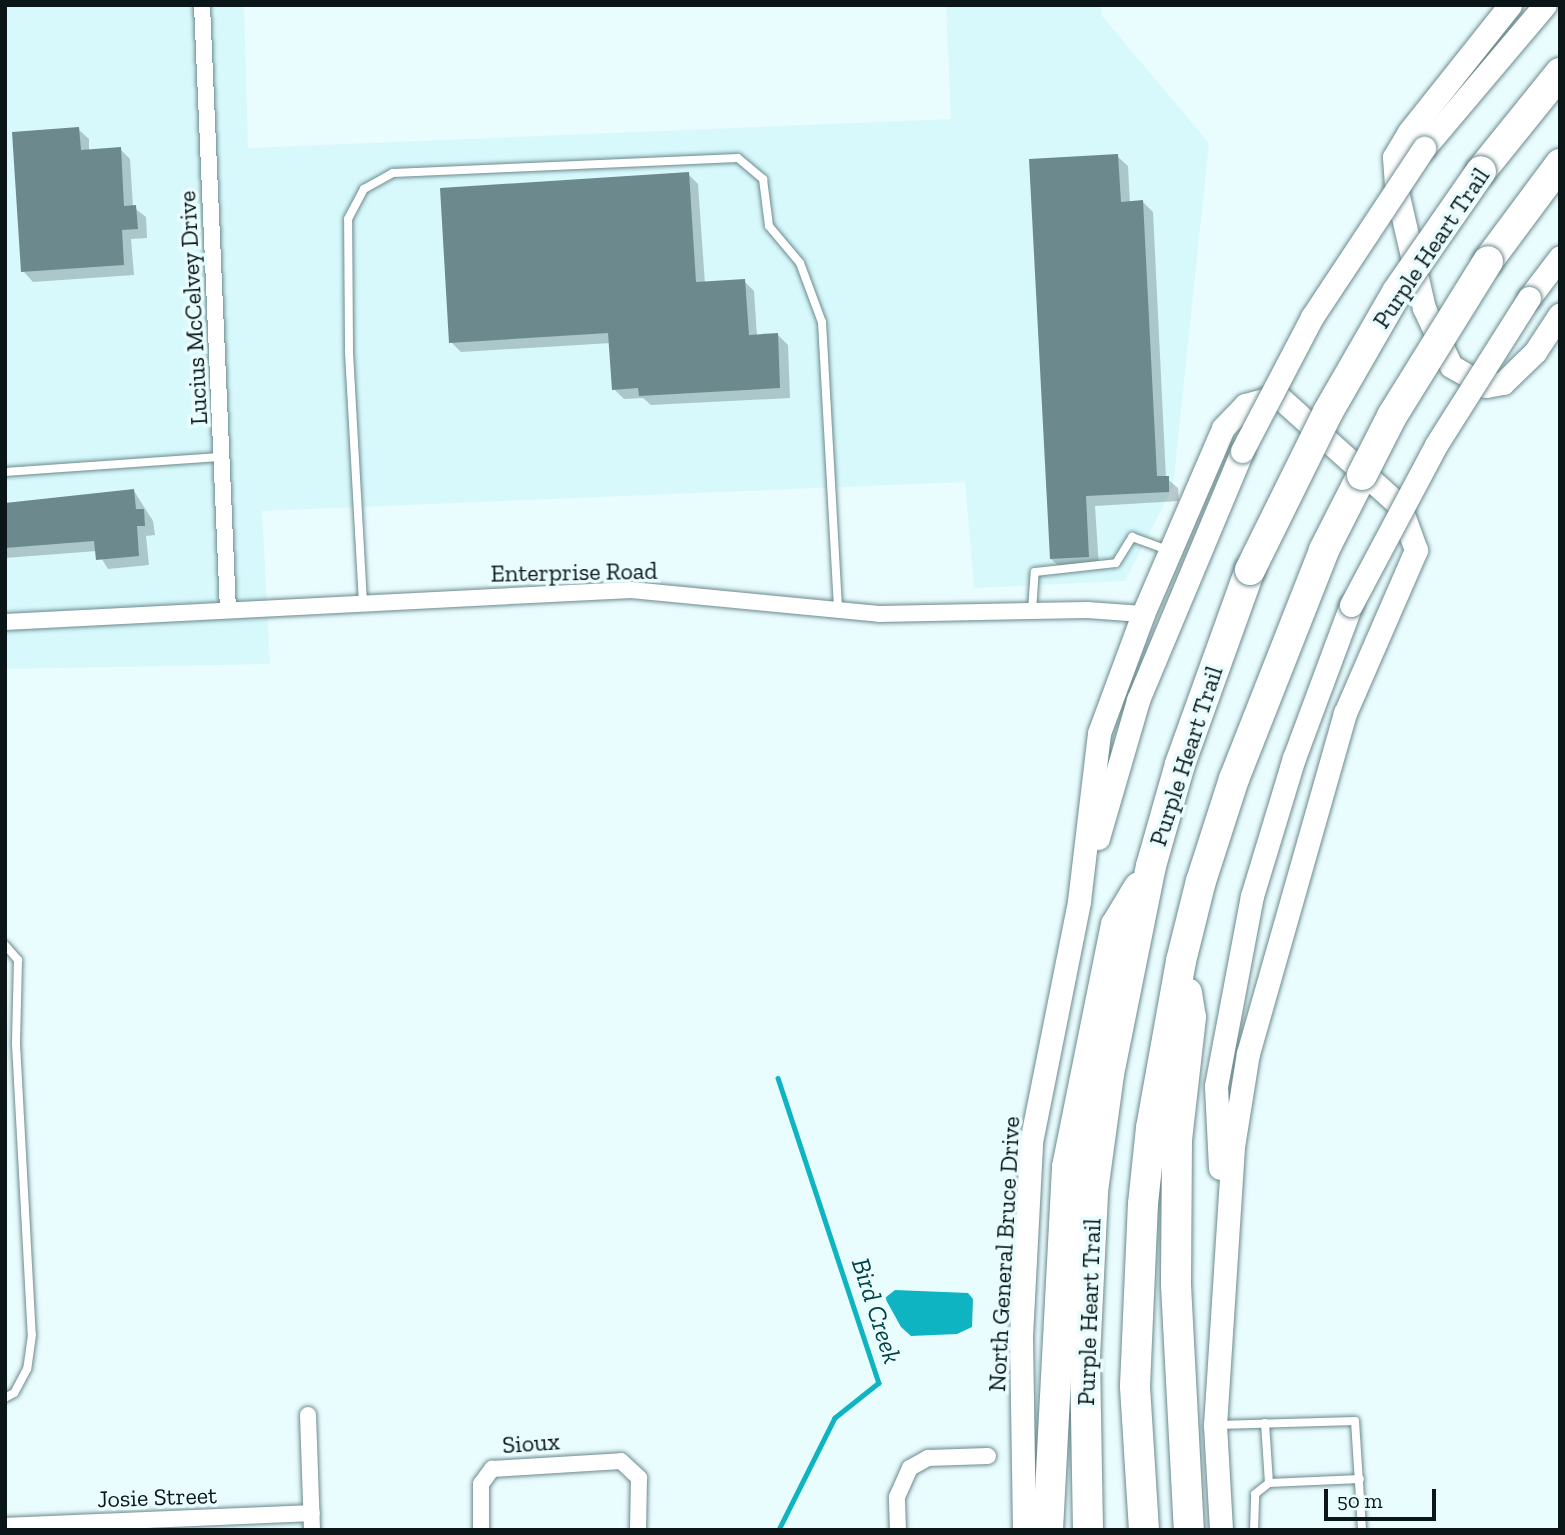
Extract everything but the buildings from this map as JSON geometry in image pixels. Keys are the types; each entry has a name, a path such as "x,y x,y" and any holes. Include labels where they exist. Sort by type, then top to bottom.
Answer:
{"highway":[{"name":"Purple Heart Trail","path":"1088,1530 1086,1357 1093,1191 1109,1074 1151,866 1180,764 1250,570 1328,412 1383,316 1481,171 1560,73"},
{"name":"Purple Heart Trail","path":"1144,1530 1135,1386 1143,1205 1151,1128 1181,961 1201,881 1234,779 1324,550 1392,416 1488,261 1560,164"},
{"path":"1534,196 1560,179"},
{"path":"1048,1530 1067,1167 1116,925 1151,866"},
{"path":"1181,961 1191,1017 1177,1140 1176,1285 1189,1530"}],"main road":[{"path":"1510,5 1409,132 1394,157 1396,187 1424,308 1451,366 1486,386 1503,383 1535,352 1560,314"},
{"path":"1079,901 1138,700 1242,451 1312,317 1424,148 1545,5"},
{"path":"1225,1273 1216,1086 1252,896 1294,758 1351,605 1436,445 1529,298 1560,257"},
{"path":"1079,901 1100,733 1143,614 1223,428 1245,405 1278,396 1401,506 1416,550 1345,713 1248,1053 1233,1147 1215,1425 1221,1530"},
{"name":"North General Bruce Drive","path":"1024,1530 1021,1336 1031,1142 1079,901"}],"street":[{"name":"Lucius McCelvey Drive","path":"202,5 229,609"},
{"name":"Enterprise Road","path":"5,622 631,590 878,614 1032,611 1143,614"},
{"path":"308,1415 312,1521"},
{"path":"898,1526 897,1497 910,1468 928,1458 988,1457"},
{"name":"Sioux","path":"481,1530 481,1484 492,1469 621,1461 636,1471 638,1530"},
{"name":"Josie Street","path":"5,1526 312,1521"}],"lane":[{"path":"363,603 349,349 348,219 364,189 393,173 738,158 763,179 769,226 800,263 822,322 838,610"},
{"path":"5,472 222,457"},
{"path":"1032,611 1035,572 1116,563 1132,537 1170,551"},
{"path":"5,946 18,960 16,1044 32,1335 27,1369 14,1393 5,1398"},
{"path":"1215,1425 1355,1421 1362,1530"},
{"path":"1265,1423 1269,1483"},
{"path":"1254,1530 1255,1494 1269,1483 1360,1479"}],"shaded area":[{"path":"5,5 244,5 248,148 951,119 946,5 1101,5 1102,16 1209,143 1173,487 1125,581 974,588 965,482 262,511 270,664 5,669"}],"water":[{"path":"895,1290 968,1293 973,1299 972,1327 957,1334 911,1336 901,1327 885,1298"}],"waterway":[{"name":"Bird Creek","path":"778,1078 879,1383 835,1418 779,1530"}]}
